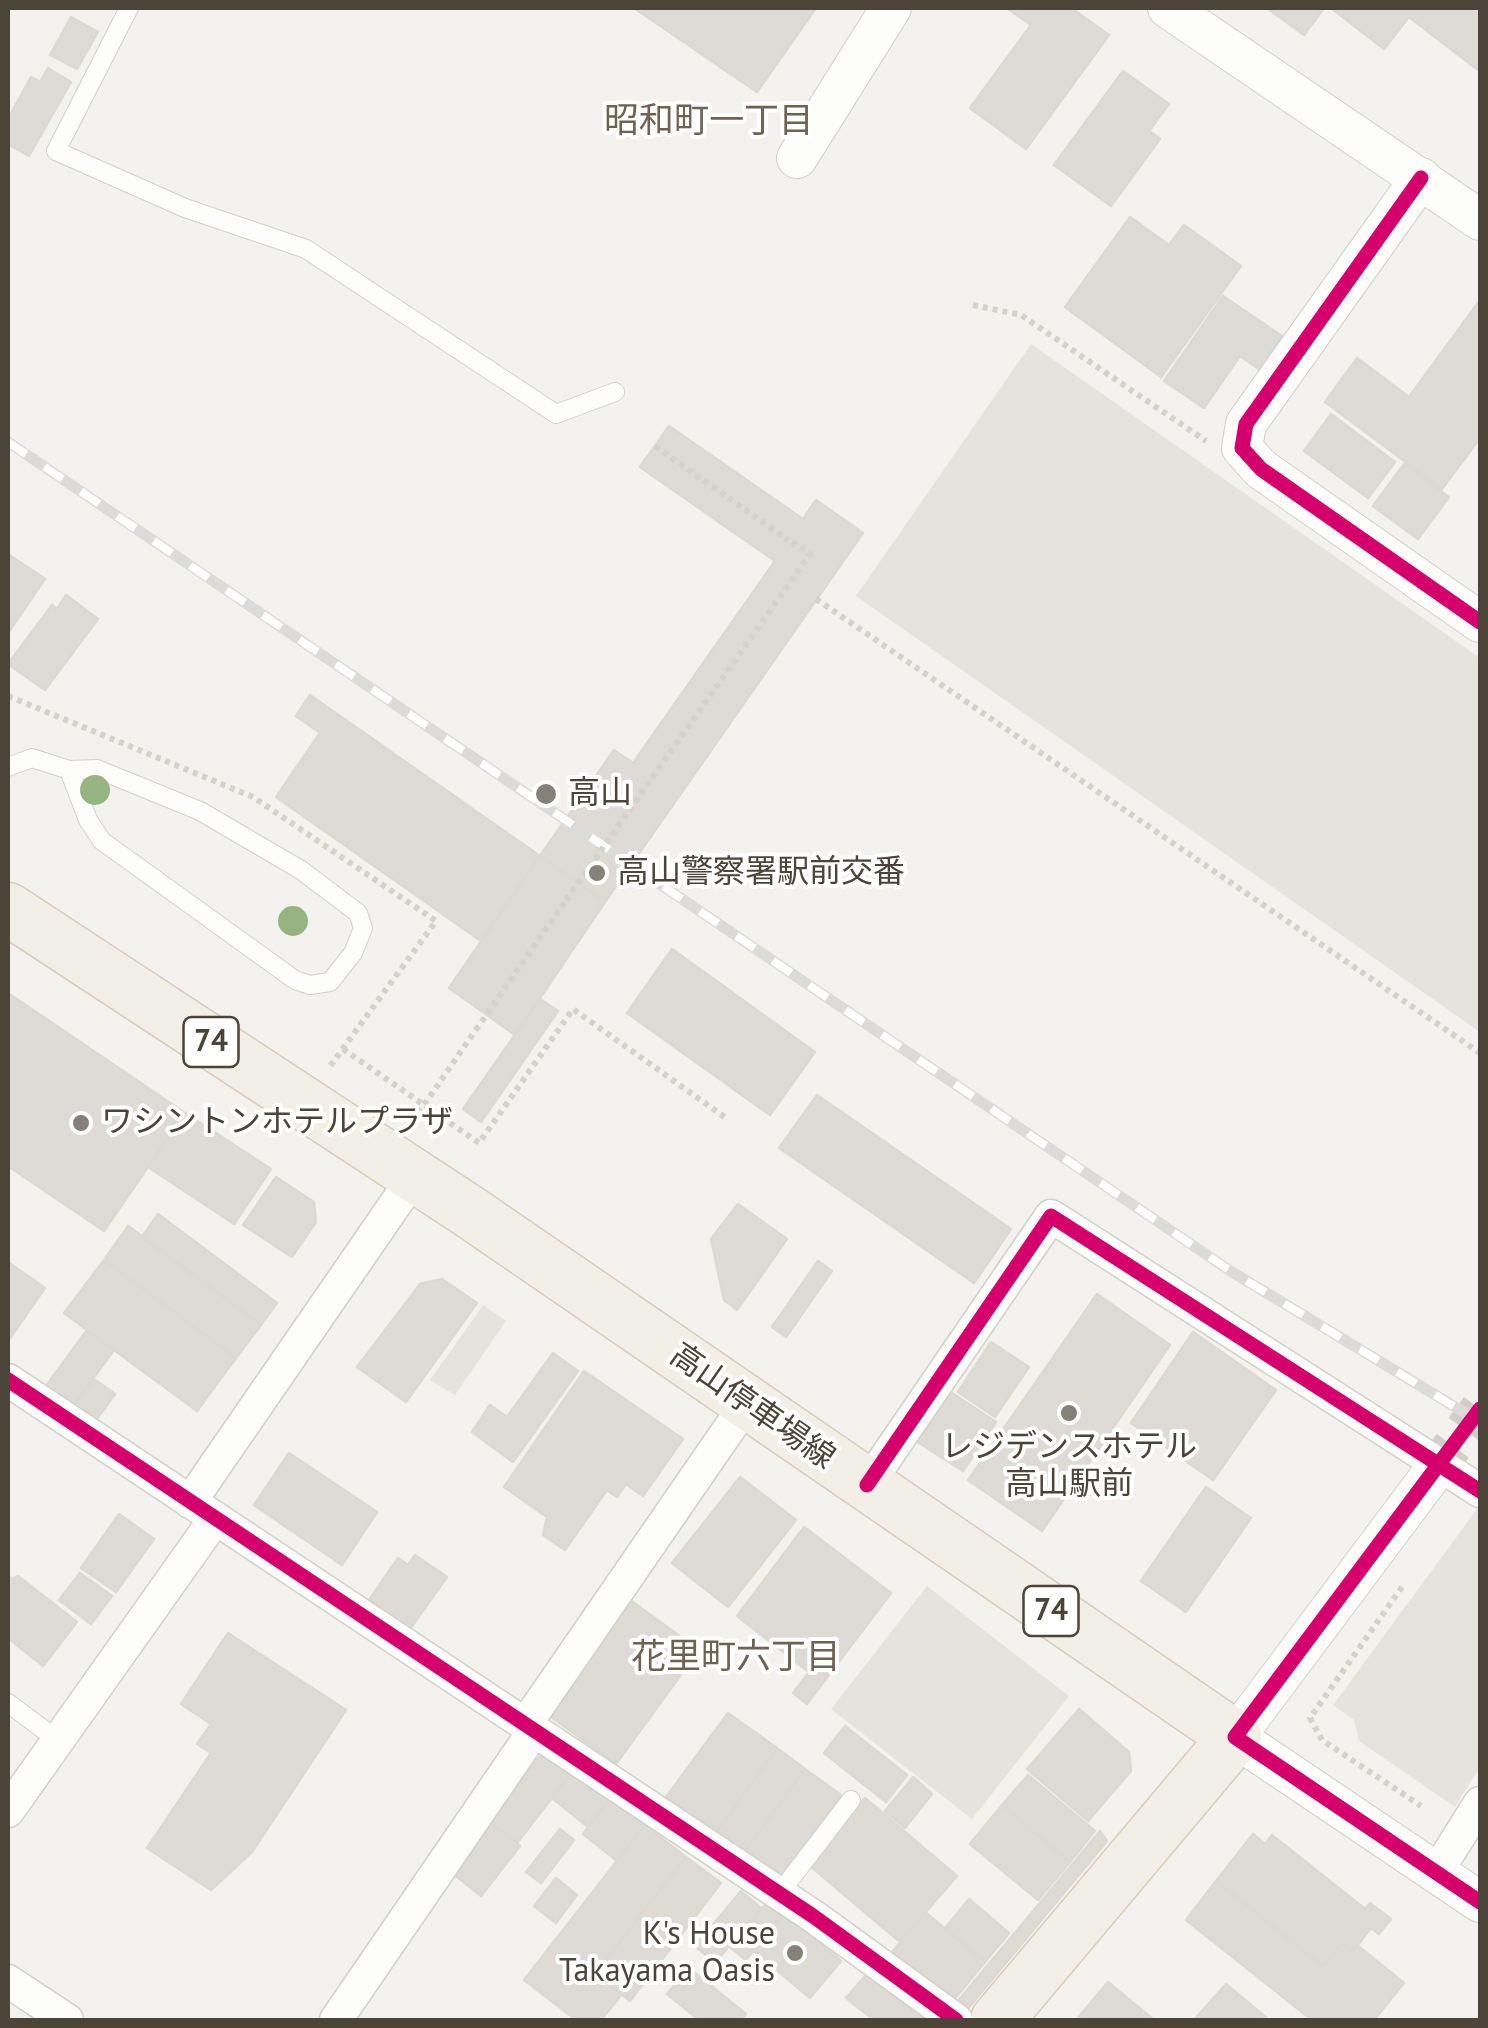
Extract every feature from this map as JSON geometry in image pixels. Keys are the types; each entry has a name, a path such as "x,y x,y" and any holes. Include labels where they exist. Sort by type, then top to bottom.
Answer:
{"main road":[{"name":"高山停車場線","path":"8,910 414,1176 1235,1737"},
{"path":"996,2020 1235,1737"}],"street":[{"path":"797,158 891,8"},
{"path":"1168,8 1480,220"},
{"path":"1421,178 1246,424 1242,448 1261,469 1480,622"},
{"path":"8,1811 59,1740 414,1176"},
{"path":"867,1485 1051,1216 1480,1491"},
{"path":"8,1380 779,1894 956,2020"},
{"path":"336,2020 747,1404"},
{"path":"1429,1478 1235,1737 1480,1902"},
{"path":"1436,1873 1480,1803"},
{"path":"8,1981 67,2020"}],"lane":[{"path":"128,8 56,151 185,208 306,249 556,414 615,392"},
{"path":"8,767 32,758 69,770 97,769 200,811 301,870 358,913 363,928 353,952 330,982 310,985 296,980 102,841 88,820 69,770"},
{"path":"8,1703 59,1740"},
{"path":"779,1894 851,1800"}],"path":[{"path":"972,305 1021,315 1211,444 1242,448"},
{"path":"412,1122 810,554 655,446"},
{"path":"816,599 1480,1054"},
{"path":"343,1049 479,1143 573,1008 726,1118"},
{"path":"1407,1580 1310,1718 1322,1740 1421,1806"}],"shaded area":[{"path":"1031,344 1480,658 1480,1032 856,596"},
{"path":"483,1305 506,1321 455,1395 430,1380"},
{"path":"1477,1509 1480,1767 1455,1807 1359,1741 1354,1720 1333,1705"},
{"path":"927,1586 1069,1696 972,1819 831,1709"}],"building":[{"path":"634,8 816,8 757,92"},
{"path":"1007,8 1071,8 1109,35 1026,149 970,108 1031,25"},
{"path":"1267,8 1324,8 1304,35"},
{"path":"1331,8 1480,8 1480,67 1478,70 1409,17 1384,49"},
{"path":"71,17 98,32 77,69 50,55"},
{"path":"48,68 71,82 29,156 8,144 8,119 31,77 40,82"},
{"path":"1123,71 1169,104 1149,131 1160,139 1111,206 1054,165"},
{"path":"1130,217 1169,245 1184,225 1241,266 1161,377 1065,307"},
{"path":"1223,296 1282,336 1259,369 1240,356 1204,408 1164,381"},
{"path":"1480,300 1480,438 1442,489 1325,402 1357,358 1409,397"},
{"path":"1331,414 1395,462 1368,498 1304,451"},
{"path":"669,426 803,519 816,500 863,533 605,902 540,856 614,750 633,763 775,561 640,467"},
{"path":"1404,464 1449,497 1418,539 1373,506"},
{"path":"8,554 45,579 8,633"},
{"path":"66,595 98,619 45,690 8,664 52,605 57,609"},
{"path":"310,695 540,856 481,941 276,797 320,733 296,716"},
{"path":"540,856 605,902 515,1035 449,988"},
{"path":"672,949 815,1052 770,1115 627,1013"},
{"path":"8,993 185,1113 104,1231 8,1166"},
{"path":"540,999 558,1011 481,1122 463,1109"},
{"path":"817,1095 1011,1229 974,1283 779,1148"},
{"path":"185,1113 271,1169 234,1224 148,1167"},
{"path":"276,1177 314,1202 316,1222 292,1257 243,1225"},
{"path":"738,1204 787,1239 737,1310 724,1300 711,1239"},
{"path":"158,1214 277,1303 261,1325 142,1237"},
{"path":"128,1226 261,1325 236,1358 104,1260"},
{"path":"104,1260 236,1358 197,1411 64,1313"},
{"path":"818,1261 832,1271 786,1337 772,1327"},
{"path":"8,1262 45,1288 8,1341"},
{"path":"442,1279 477,1303 406,1402 357,1367 420,1284"},
{"name":"レジデンスホテル 高山駅前","path":"1097,1294 1170,1345 1042,1531 968,1480"},
{"path":"87,1330 114,1350 67,1414 40,1394"},
{"path":"1193,1332 1276,1390 1213,1480 1131,1423"},
{"path":"991,1342 1029,1367 995,1417 958,1392"},
{"path":"553,1353 578,1371 513,1462 472,1432 490,1405 507,1417"},
{"path":"584,1371 683,1439 643,1496 626,1484 617,1497 607,1490 565,1550 543,1535 547,1517 504,1487"},
{"path":"94,1379 115,1394 89,1430 67,1414"},
{"path":"949,1391 996,1422 963,1471 916,1441"},
{"path":"289,1453 377,1512 342,1565 254,1505"},
{"path":"740,1477 796,1520 728,1607 672,1563"},
{"path":"1206,1487 1251,1518 1186,1612 1141,1581"},
{"path":"119,1514 154,1539 116,1592 81,1568"},
{"path":"804,1527 891,1593 807,1704 793,1693 809,1672 737,1616"},
{"path":"415,1555 447,1577 410,1629 369,1600 398,1558 408,1565"},
{"path":"80,1573 112,1596 91,1624 59,1600"},
{"path":"8,1576 18,1576 77,1622 43,1666 8,1638"},
{"path":"630,1600 699,1650 616,1764 547,1714"},
{"path":"228,1633 346,1710 252,1852 211,1890 147,1848 211,1753 197,1744 211,1724 181,1704"},
{"path":"1079,1709 1129,1752 1131,1771 1088,1821 1027,1769"},
{"path":"728,1713 777,1748 716,1833 666,1797"},
{"path":"845,1726 907,1775 886,1802 824,1753"},
{"path":"777,1748 805,1769 744,1852 716,1833"},
{"path":"545,1750 572,1772 517,1843 489,1822"},
{"path":"805,1769 841,1795 780,1879 744,1852"},
{"path":"572,1772 609,1800 588,1827 552,1798"},
{"path":"1028,1775 1095,1831 1070,1862 1002,1805"},
{"path":"913,1777 932,1794 905,1828 885,1811"},
{"path":"865,1798 957,1876 900,1942 809,1865"},
{"path":"609,1800 645,1825 617,1861 583,1834"},
{"path":"1002,1805 1070,1862 1038,1900 970,1844"},
{"path":"489,1822 520,1846 481,1896 451,1872"},
{"path":"645,1825 686,1857 595,1974 622,1994 601,2020 576,2020 524,1980"},
{"path":"560,1829 574,1840 541,1883 526,1872"},
{"path":"1100,1831 1107,1841 966,2011 957,2002"},
{"path":"1253,1834 1265,1844 1272,1835 1365,1909 1370,1903 1391,1919 1379,1934 1371,1928 1353,1951 1342,1943 1323,1966 1216,1881"},
{"path":"686,1857 721,1883 630,2001 595,1974"},
{"path":"556,1878 577,1895 556,1923 534,1906"},
{"path":"1216,1881 1323,1966 1342,1943 1353,1951 1357,1945 1404,1983 1374,2020 1312,2020 1186,1920"},
{"path":"741,1891 761,1908 715,1963 695,1946"},
{"path":"969,1899 1009,1933 985,1962 945,1928"},
{"path":"769,1900 784,1913 746,1960 730,1947"},
{"path":"925,1912 985,1962 952,2002 893,1951"},
{"path":"785,1914 841,1961 810,1998 754,1951"},
{"path":"689,1968 746,2014 741,2020 699,2020 667,1994"},
{"path":"872,1968 931,2017 874,2020 846,1998"},
{"path":"1108,1982 1154,2020 1076,2020"},
{"path":"1226,1984 1269,2020 1194,2020"}],"tunnel":[{"path":"1429,1478 1480,1409"}],"railway":[{"path":"8,442 1232,1272 1480,1422"}],"cycle path":[{"path":"1421,178 1246,424 1242,448 1261,469 1480,622"},
{"path":"867,1485 1051,1216 1480,1491"},
{"path":"8,1380 813,1916 956,2020"},
{"path":"1480,1409 1235,1737 1480,1902"}],"place":[{"name":"高山","path":"546,794"},
{"name":"高山警察署駅前交番","path":"597,873"},
{"name":"ワシントンホテルプラザ","path":"81,1123"},
{"name":"レジデンスホテル 高山駅前","path":"1069,1413"},
{"name":"K's House Takayama Oasis","path":"795,1953"}],"district":[{"name":"昭和町一丁目","path":"709,122"},
{"name":"花里町六丁目","path":"736,1658"}]}
